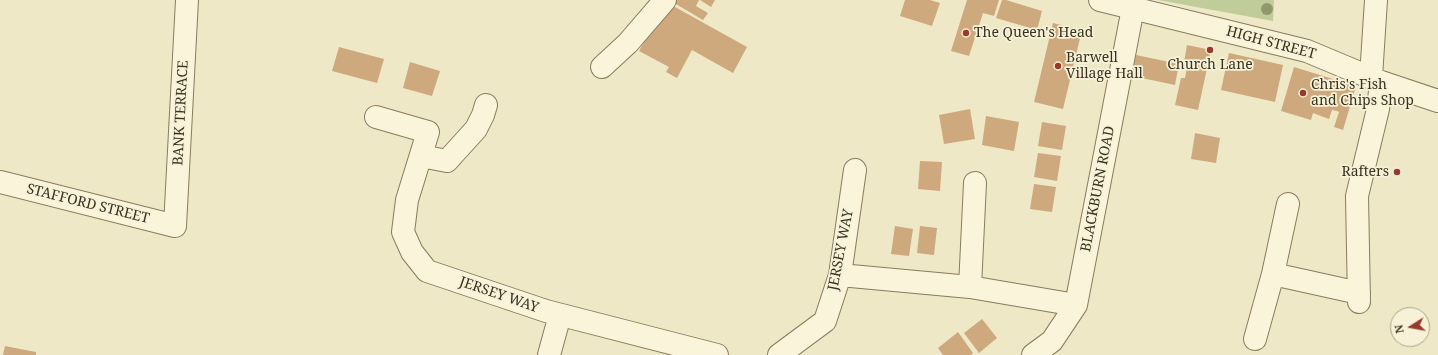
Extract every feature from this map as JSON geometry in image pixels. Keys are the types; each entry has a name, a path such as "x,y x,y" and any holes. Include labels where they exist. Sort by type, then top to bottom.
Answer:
{"street":[{"name":"BANK TERRACE","path":"176,226 186,0"},
{"name":"HIGH STREET","path":"1100,0 1146,7 1307,51 1376,80 1438,101"},
{"path":"1273,274 1359,297 1357,196 1378,109 1376,80 1376,0"},
{"path":"602,67 628,43 661,1"},
{"name":"BLACKBURN ROAD","path":"1034,355 1052,341 1076,305 1146,7"},
{"path":"421,156 447,161 476,129 483,116 486,105"},
{"name":"JERSEY WAY","path":"376,117 428,132 407,200 403,232 412,252 427,271 560,315 718,355"},
{"name":"JERSEY WAY","path":"779,355 825,321 840,276 855,170"},
{"name":"STAFFORD STREET","path":"0,182 176,226"},
{"path":"970,287 975,182"},
{"path":"1255,339 1273,274 1288,204"},
{"path":"840,276 970,287 1076,305"},
{"path":"549,355 560,315"}],"green space":[{"path":"1158,0 1274,0 1273,21"}],"building":[{"path":"669,0 699,0 696,6 708,13 703,20"},
{"path":"700,0 715,0 711,7"},
{"path":"905,0 930,0 940,3 932,26 900,16"},
{"name":"The Queen's Head","path":"967,0 999,0 994,16 983,13 969,56 951,51"},
{"path":"1002,0 1042,11 1037,30 996,18"},
{"path":"666,2 747,47 733,73 692,50 677,78 666,72 669,67 639,51"},
{"name":"Barwell Village Hall","path":"1053,23 1082,30 1063,109 1034,102"},
{"path":"1187,45 1211,50 1198,110 1175,105 1181,78 1185,78 1187,68 1183,68"},
{"path":"339,47 384,59 377,83 332,71"},
{"path":"1229,53 1283,65 1275,102 1221,90"},
{"path":"1136,55 1179,64 1175,85 1132,76"},
{"path":"410,62 440,71 432,96 403,88"},
{"path":"1294,67 1356,86 1343,130 1334,127 1339,112 1337,111 1332,110 1329,119 1313,113 1311,120 1281,111"},
{"path":"970,109 975,139 944,144 939,115"},
{"path":"986,116 1019,122 1014,151 982,145"},
{"path":"1042,122 1066,126 1062,150 1038,146"},
{"path":"1195,133 1220,138 1216,163 1191,159"},
{"path":"1038,153 1061,156 1057,181 1034,177"},
{"path":"920,161 942,162 940,191 918,189"},
{"path":"1034,184 1056,187 1052,212 1030,209"},
{"path":"895,226 913,229 909,256 891,254"},
{"path":"920,226 937,228 934,255 917,253"},
{"path":"982,319 997,338 979,353 964,333"},
{"path":"958,332 973,353 971,355 943,355 938,348"},
{"path":"5,346 36,352 36,355 3,355"}],"place":[{"name":"The Queen's Head","path":"966,33"},
{"name":"Church Lane","path":"1210,50"},
{"name":"Barwell Village Hall","path":"1058,66"},
{"name":"Chris's Fish and Chips Shop","path":"1303,93"},
{"name":"Rafters","path":"1397,172"}]}
